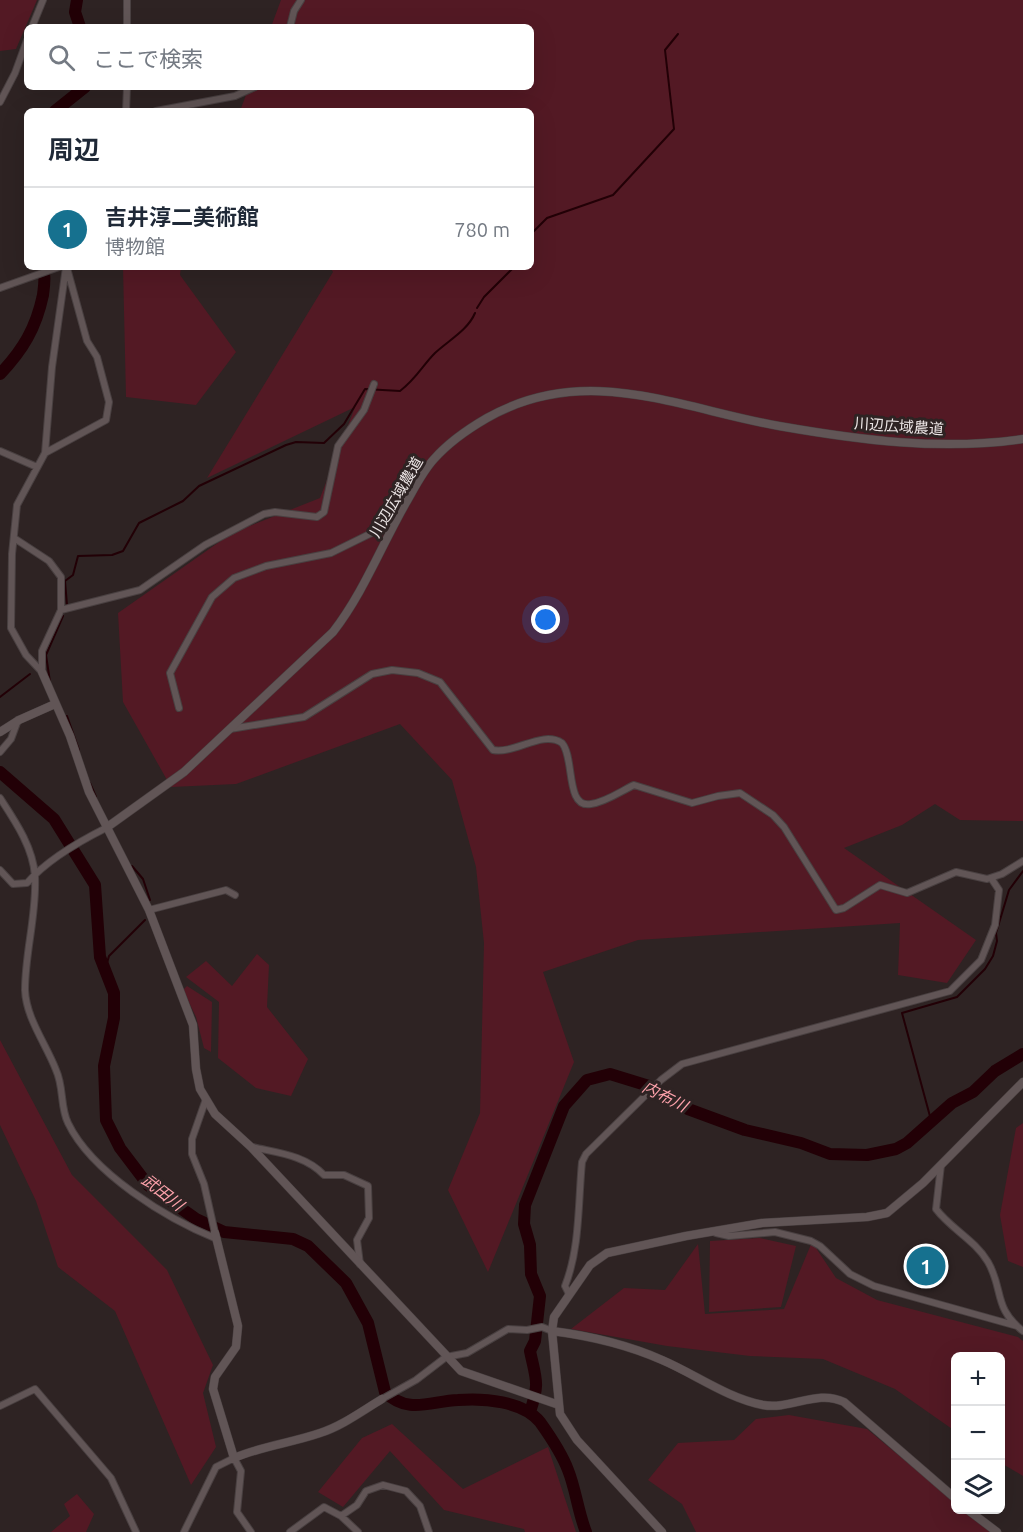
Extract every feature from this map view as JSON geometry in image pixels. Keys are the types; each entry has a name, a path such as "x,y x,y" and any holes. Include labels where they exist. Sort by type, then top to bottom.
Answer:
{"street":[{"path":"33,24 43,0"},
{"path":"127,0 127,24"},
{"path":"291,24 301,0"},
{"path":"0,102 15,73 24,48"},
{"path":"127,90 128,108"},
{"path":"172,108 235,96 248,90"},
{"path":"0,288 50,270"},
{"path":"66,270 52,367 45,453 17,505 11,628 26,655 42,672 106,828 149,910 193,1025 196,1069 200,1089 215,1114 251,1147 461,1371 555,1403"},
{"path":"45,453 106,420 109,402 97,357 87,340 67,270"},
{"path":"61,610 140,590 205,545 264,514 275,512 317,517 324,512 338,446 356,424 374,384"},
{"name":"川辺広域農道","path":"106,828 184,772 338,625 351,606 396,521 432,460 460,435 499,411 522,401 565,390 630,392 749,420 889,442 931,444 1023,438"},
{"path":"0,451 37,467"},
{"path":"179,708 170,673 190,640 204,608 222,586 249,571 331,553 396,521"},
{"path":"14,538 50,561 61,577 61,610 42,651 42,672"},
{"path":"230,729 304,717 353,685 382,670 418,673 445,686 493,750 514,749 546,739 562,743 569,758 575,797 580,802 590,805 634,785 692,803 718,796 743,795 773,815 784,826 836,910 844,908 880,885 907,893 956,872 982,879 990,878 1023,861"},
{"path":"0,732 18,720 55,704"},
{"path":"0,752 11,739 18,720"},
{"path":"0,798 22,835 35,874 26,1000 60,1079 67,1123 89,1152 127,1187 187,1227 216,1236"},
{"path":"0,870 16,885 27,883 35,874 67,850 106,828"},
{"path":"569,1294 565,1286 576,1252 574,1230 582,1162 586,1155 661,1080 682,1064 700,1057 747,1047 950,991 981,960 995,925 999,890 990,878"},
{"path":"149,910 226,890 235,895"},
{"path":"662,1532 577,1440 563,1420 555,1403 552,1331 554,1317 590,1265 607,1253 686,1236 716,1233 762,1223 867,1217 887,1213 941,1165 1023,1082"},
{"path":"206,1099 192,1139 192,1154 204,1184 238,1326 236,1347 215,1377 213,1389 234,1458 241,1471 237,1512 251,1532"},
{"path":"251,1147 298,1157 317,1167 324,1175 344,1175 368,1186 369,1218 357,1240 360,1264"},
{"path":"941,1165 936,1209 984,1256 995,1279 1004,1313 1020,1328"},
{"path":"716,1233 729,1236 775,1232 811,1241 820,1246 849,1274 867,1283 934,1305 1020,1328"},
{"path":"184,1532 216,1467 255,1449 291,1442 331,1429 428,1372 446,1357 467,1353 508,1329 527,1330 543,1327 552,1331 574,1333 629,1346 737,1397 763,1405 787,1405 825,1396 835,1398 844,1402 951,1495"},
{"path":"0,1406 35,1389 111,1478 136,1532"},
{"path":"341,1516 357,1505 366,1491 382,1485 406,1491 420,1506 429,1532"},
{"path":"290,1532 324,1507 341,1516 358,1532"},
{"path":"974,1514 996,1532"}],"shaded area":[{"path":"0,0 37,0 27,24 24,24 24,30 16,49 0,51"},
{"path":"281,0 1023,0 1023,821 960,820 935,804 902,825 844,848 976,940 947,983 898,975 900,923 638,940 543,972 574,1062 488,1272 448,1190 480,1113 484,943 476,867 452,780 400,724 236,784 171,787 123,702 118,613 232,533 320,498 355,407 207,478 333,272 332,270 534,270 534,108 241,108 248,90 534,90 534,24 272,24"},
{"path":"123,270 181,270 180,275 236,352 196,405 126,397"},
{"path":"257,954 269,965 267,1007 308,1059 291,1096 256,1088 218,1058 219,1002 186,977 206,961 232,986"},
{"path":"187,986 212,1002 211,1052 204,1048 196,1017 183,990"},
{"path":"0,1040 72,1175 167,1270 213,1365 203,1393 216,1447 191,1485 115,1311 58,1267 36,1201 0,1125"},
{"path":"1023,1123 1023,1267 1008,1261 1000,1215 1016,1128"},
{"path":"760,1238 796,1246 781,1307 709,1312 710,1241"},
{"path":"812,1242 836,1278 877,1300 1018,1337 1023,1341 1023,1476 1005,1465 1005,1352 951,1352 951,1428 895,1389 823,1359 750,1356 667,1346 571,1329 624,1288 665,1290 698,1244 705,1314 784,1309"},
{"path":"789,1415 867,1429 951,1499 951,1514 969,1514 991,1532 696,1532 682,1504 648,1480 678,1443 734,1440 756,1419"},
{"path":"392,1424 463,1489 548,1447 576,1532 525,1532 524,1529 444,1510 390,1451 343,1507 318,1492 362,1438"},
{"path":"77,1494 94,1514 86,1532 51,1532 70,1516 64,1504"}],"waterway":[{"name":"武田川","path":"77,0 75,12 79,24"},
{"path":"534,231 547,218 613,195 674,129 665,50 678,34"},
{"name":"武田川","path":"59,108 81,90"},
{"name":"武田川","path":"0,374 22,347 37,318 43,295 44,270"},
{"path":"477,308 484,297 511,270"},
{"path":"67,605 65,581 73,575 78,556 112,555 123,551 139,523 183,501 199,486 286,445 296,442 324,443 344,424 365,389 400,391 435,353 463,330 475,313"},
{"path":"50,682 46,655 63,616"},
{"path":"0,697 30,674"},
{"path":"67,716 79,750"},
{"name":"武田川","path":"0,772 54,819 95,885 100,957 114,993 114,1018 104,1066 106,1120 120,1148 148,1185 196,1219 224,1232 293,1239 308,1246 346,1283 368,1323 385,1392 394,1399 411,1405 458,1400 502,1402 524,1409 533,1415 548,1433 565,1464 586,1532"},
{"path":"90,783 96,797"},
{"path":"132,866 143,879 150,900"},
{"path":"931,1120 902,1013 957,997 985,969 993,956 997,941 996,933 1009,890 1023,871"},
{"path":"105,970 109,956 145,920"},
{"name":"内布川","path":"530,1412 536,1381 530,1351 535,1341 540,1296 531,1274 530,1245 524,1224 525,1205 564,1106 587,1080 610,1074 649,1086 688,1109 745,1130 801,1143 830,1154 867,1155 896,1149 907,1143 952,1103 973,1092 995,1071 1023,1054"}],"place":[{"name":"吉井淳二美術館","path":"926,1266"}]}
